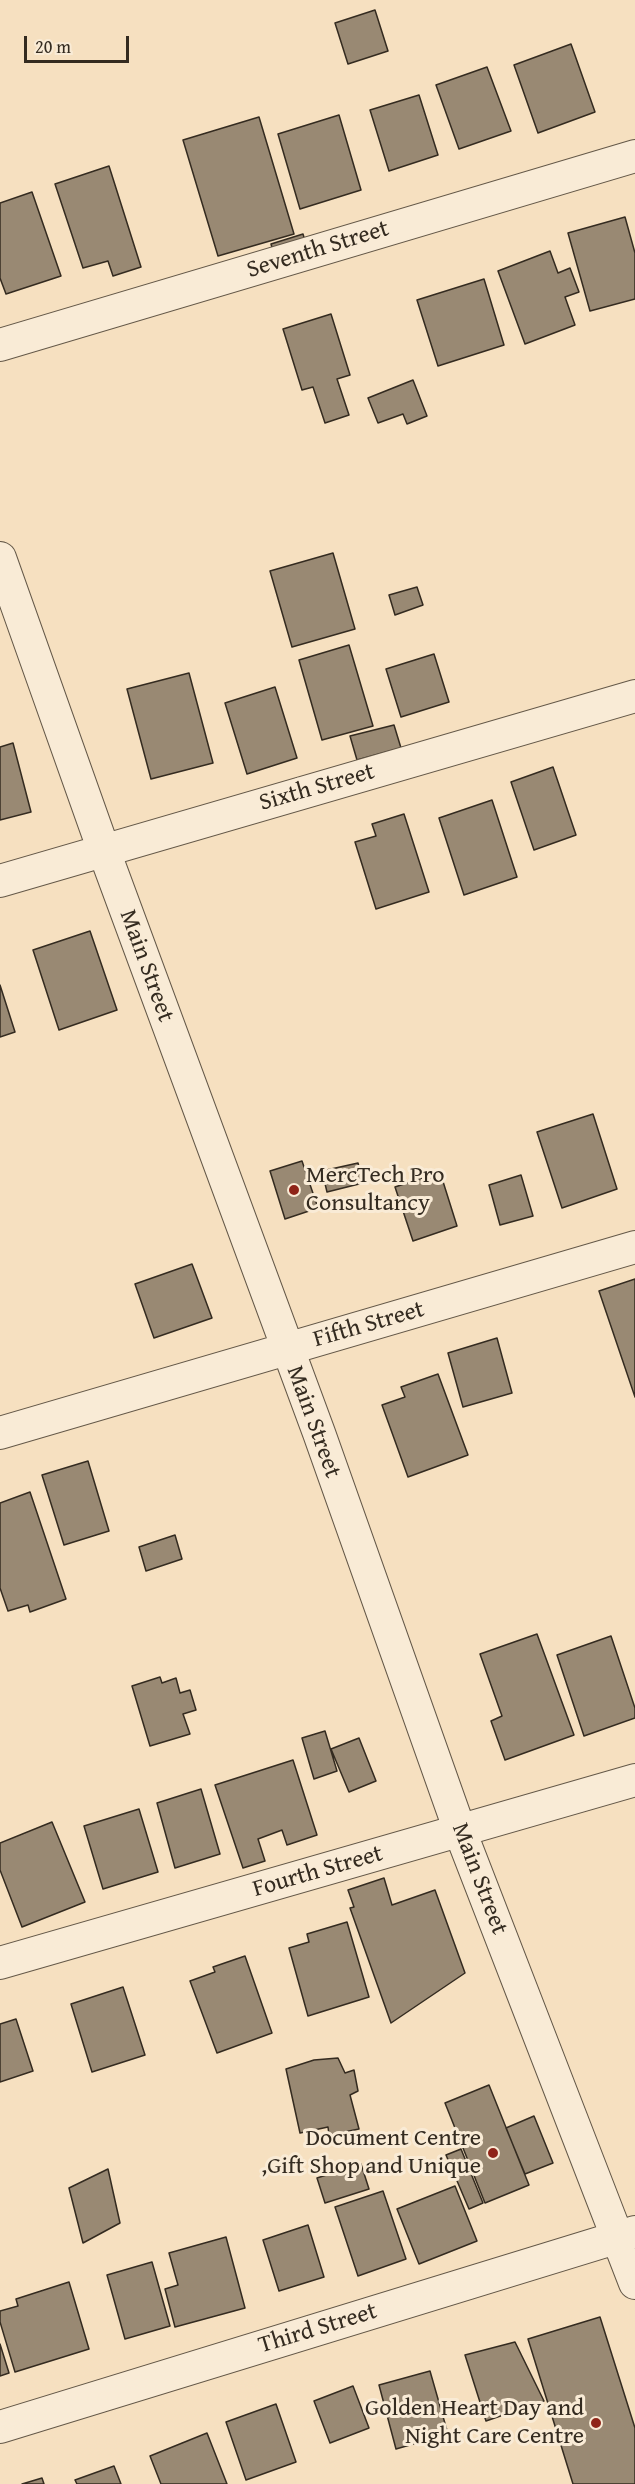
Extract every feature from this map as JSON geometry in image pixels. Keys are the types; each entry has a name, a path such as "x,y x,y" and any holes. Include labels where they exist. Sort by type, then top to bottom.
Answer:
{"street":[{"name":"Seventh Street","path":"0,345 635,156"},
{"name":"Main Street","path":"0,558 104,851 286,1349 319,1433 460,1831 626,2235 635,2283"},
{"name":"Sixth Street","path":"0,881 635,696"},
{"name":"Fifth Street","path":"0,1433 635,1247"},
{"name":"Fourth Street","path":"0,1963 635,1780"},
{"name":"Third Street","path":"0,2427 626,2235"}],"building":[{"path":"375,10 388,51 348,64 335,23"},
{"path":"571,44 595,112 538,133 514,65"},
{"path":"487,67 511,131 459,149 436,85"},
{"path":"419,95 438,155 389,171 370,110"},
{"path":"339,115 361,190 300,209 278,134"},
{"path":"259,117 294,234 218,256 183,140"},
{"path":"109,166 141,267 113,276 108,261 83,268 55,184"},
{"path":"32,192 61,276 6,294 0,278 0,203"},
{"path":"625,217 635,253 635,299 590,311 568,233"},
{"path":"303,234 307,248 275,258 271,244"},
{"path":"550,251 558,273 570,268 579,292 565,297 575,325 525,344 498,271"},
{"path":"484,279 504,345 438,366 417,300"},
{"path":"331,314 350,375 337,379 349,415 325,423 313,387 302,390 283,329"},
{"path":"413,380 427,416 407,424 403,414 378,423 368,398"},
{"path":"333,553 355,629 292,647 270,571"},
{"path":"417,587 423,605 395,615 389,595"},
{"path":"349,645 373,726 322,740 299,660"},
{"path":"434,654 449,702 401,717 386,669"},
{"path":"189,673 213,763 151,779 127,689"},
{"path":"275,687 297,758 247,774 225,703"},
{"path":"394,725 401,748 357,760 350,736"},
{"path":"13,743 31,812 0,820 0,747"},
{"path":"553,767 576,835 534,850 511,782"},
{"path":"492,800 517,877 464,895 439,818"},
{"path":"404,814 429,892 376,909 355,842 376,836 372,824"},
{"path":"90,931 117,1010 59,1030 33,950"},
{"path":"0,985 15,1032 0,1037"},
{"path":"593,1114 617,1189 562,1208 537,1132"},
{"name":"MercTech Pro Consultancy","path":"302,1161 318,1208 285,1219 270,1171"},
{"path":"358,1163 363,1183 327,1192 322,1171"},
{"path":"440,1172 457,1226 413,1241 395,1187"},
{"path":"521,1175 533,1216 500,1225 489,1185"},
{"path":"192,1264 212,1318 154,1338 135,1284"},
{"path":"635,1279 635,1397 599,1291"},
{"path":"497,1338 512,1393 463,1407 448,1353"},
{"path":"438,1374 468,1455 408,1477 382,1405 405,1397 401,1387"},
{"path":"88,1461 109,1531 64,1545 42,1475"},
{"path":"30,1492 66,1599 30,1612 28,1605 8,1611 0,1588 0,1503"},
{"path":"175,1535 182,1559 146,1571 139,1547"},
{"path":"537,1634 574,1735 505,1760 491,1721 502,1716 480,1654"},
{"path":"611,1636 635,1708 635,1718 584,1736 557,1655"},
{"path":"160,1677 162,1683 176,1678 180,1693 190,1690 196,1710 183,1714 190,1734 150,1746 132,1686"},
{"path":"325,1731 337,1771 314,1779 302,1738"},
{"path":"359,1738 376,1781 349,1792 331,1749"},
{"path":"293,1760 317,1835 287,1845 282,1830 258,1839 265,1861 243,1868 215,1785"},
{"path":"201,1789 220,1854 175,1868 157,1803"},
{"path":"139,1809 158,1872 103,1889 84,1826"},
{"path":"52,1822 85,1902 22,1927 0,1870 0,1843"},
{"path":"384,1878 392,1905 435,1890 465,1973 391,2023 350,1908 354,1907 348,1890"},
{"path":"347,1922 369,1997 308,2016 289,1948 309,1942 307,1934"},
{"path":"245,1956 272,2033 217,2053 190,1981 215,1972 213,1967"},
{"path":"123,1987 145,2055 92,2072 71,2004"},
{"path":"16,2019 33,2071 0,2082 0,2024"},
{"path":"338,2058 345,2073 354,2070 358,2091 350,2095 359,2129 329,2135 328,2127 300,2133 286,2069 314,2060"},
{"path":"489,2085 529,2185 485,2203 445,2103"},
{"path":"534,2116 553,2163 525,2174 506,2128"},
{"path":"461,2149 483,2203 469,2209 446,2155"},
{"path":"361,2164 369,2189 325,2203 317,2178"},
{"path":"108,2169 120,2223 83,2243 69,2188"},
{"path":"455,2186 477,2241 419,2264 397,2209"},
{"path":"383,2191 406,2259 358,2276 335,2207"},
{"path":"308,2225 324,2277 279,2291 263,2240"},
{"path":"226,2237 245,2308 175,2327 165,2289 178,2285 169,2253"},
{"path":"152,2262 170,2326 125,2339 107,2275"},
{"path":"69,2282 89,2349 15,2372 0,2322 0,2311 18,2306 16,2299"},
{"path":"600,2317 635,2428 635,2484 573,2484 528,2339"},
{"path":"515,2342 544,2401 486,2421 465,2355"},
{"path":"0,2344 9,2373 0,2376"},
{"path":"430,2371 448,2434 396,2449 379,2385"},
{"path":"353,2386 369,2428 330,2443 314,2401"},
{"path":"276,2404 296,2462 246,2480 226,2422"},
{"path":"207,2433 227,2484 161,2484 150,2456"},
{"path":"114,2466 121,2484 77,2484 75,2480"},
{"path":"42,2478 44,2484 22,2484"}],"place":[{"name":"MercTech Pro Consultancy","path":"294,1190"},
{"name":"Document Centre ,Gift Shop and Unique","path":"493,2153"},
{"name":"Golden Heart Day and Night Care Centre","path":"596,2423"}]}
